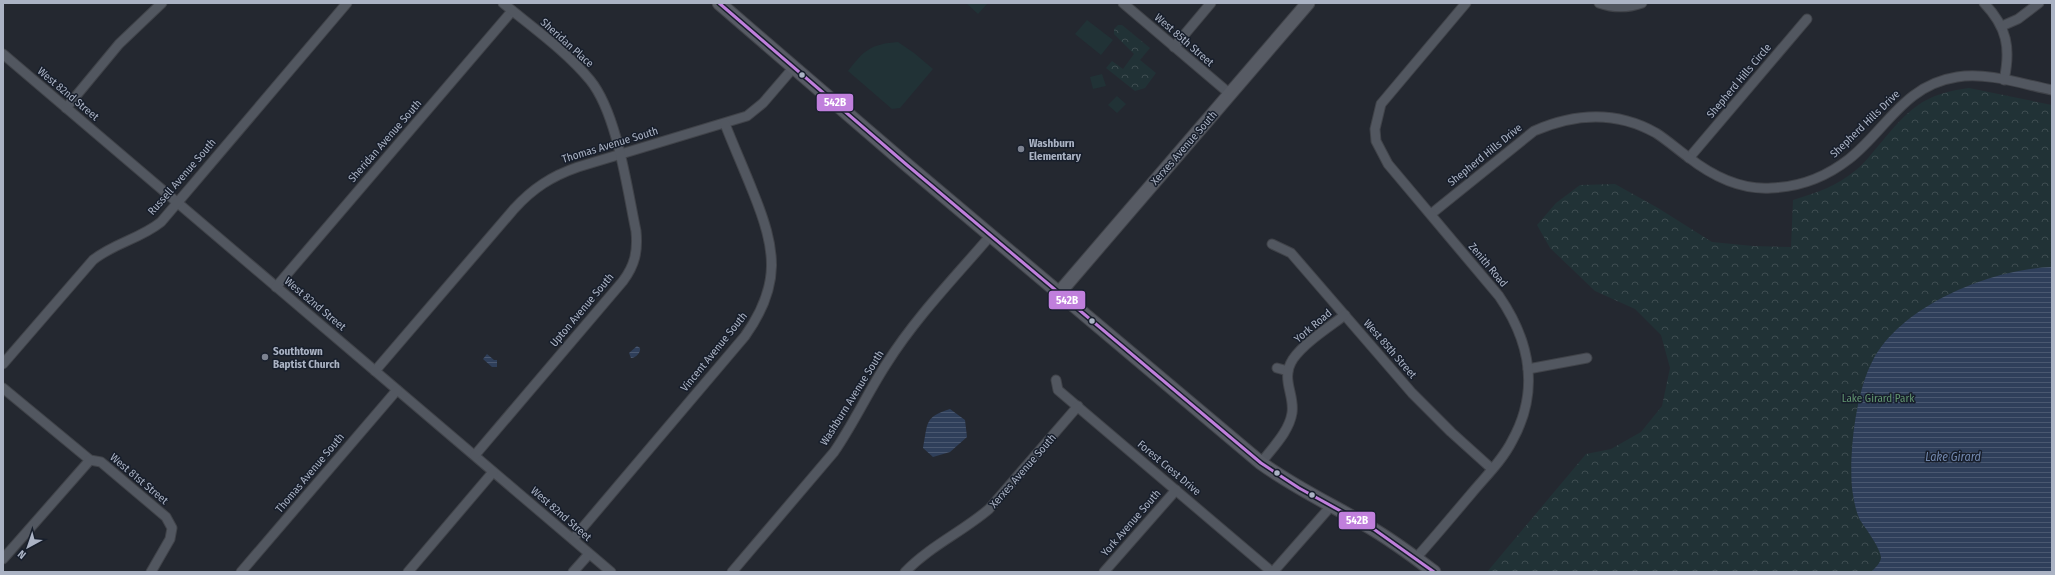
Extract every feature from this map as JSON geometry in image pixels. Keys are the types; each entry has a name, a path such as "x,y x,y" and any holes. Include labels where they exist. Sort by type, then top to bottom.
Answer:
{"street":[{"path":"66,108 119,44 162,3"},
{"name":"Russell Avenue South","path":"3,364 93,260 106,249 148,233 161,222 347,3"},
{"name":"Sheridan Place","path":"503,3 578,66 591,81 602,98 610,115 619,155"},
{"path":"719,3 1261,463 1283,480 1366,525 1416,558 1434,572"},
{"name":"West 85th Street","path":"1123,3 1230,94"},
{"path":"1174,47 1211,3"},
{"name":"Xerxes Avenue South","path":"1059,293 1308,3"},
{"name":"Zenith Road","path":"1416,558 1492,469 1512,442 1521,421 1526,400 1528,369 1521,335 1511,314 1499,296 1381,153 1376,142 1377,116 1381,104 1466,3"},
{"path":"1599,3 1619,7 1633,6 1642,3"},
{"path":"1984,3 2002,26 2008,52 2004,80"},
{"path":"2002,26 2018,19 2039,3"},
{"name":"Sheridan Avenue South","path":"276,287 512,11"},
{"name":"Shepherd Hills Circle","path":"1689,158 1807,19"},
{"name":"West 82nd Street","path":"3,54 611,572"},
{"name":"Thomas Avenue South","path":"375,371 528,194 560,173 725,124 747,116 756,111 794,67"},
{"name":"Shepherd Hills Drive","path":"1431,214 1534,131 1555,122 1568,119 1597,116 1618,118 1639,125 1657,134 1707,171 1726,180 1748,186 1769,188 1791,186 1812,181 1832,171 1850,158 1908,98 1922,88 1940,81 1957,77 1975,76 2004,80 2052,90"},
{"name":"Vincent Avenue South","path":"573,539 745,336 756,320 765,301 770,281 772,261 770,240 764,221 725,124"},
{"name":"Upton Avenue South","path":"474,456 631,270 636,258 637,238 619,155"},
{"name":"Washburn Avenue South","path":"732,572 834,452 848,431 887,362 901,342 991,235"},
{"name":"West 85th Street","path":"1272,244 1291,253 1412,392 1451,432 1492,469"},
{"name":"York Road","path":"1288,371 1293,360 1300,351 1345,315"},
{"path":"1528,369 1587,358"},
{"path":"1261,463 1290,422 1292,408 1287,382 1288,371 1277,368"},
{"name":"Forest Crest Drive","path":"1056,380 1058,390 1272,572"},
{"name":"West 81st Street","path":"3,388 90,460 101,462 166,517 172,528 170,539 151,572"},
{"name":"Thomas Avenue South","path":"241,572 397,390"},
{"name":"Xerxes Avenue South","path":"905,572 931,548 990,509 1078,406"},
{"path":"3,559 90,460"},
{"path":"408,572 493,472"},
{"name":"York Avenue South","path":"1104,572 1176,490"},
{"path":"1272,572 1330,506"},
{"path":"573,572 589,554"}],"green space":[{"path":"966,3 988,3 978,14"},
{"path":"1087,20 1113,40 1101,55 1075,34"},
{"path":"1118,25 1122,25 1150,48 1140,60 1156,73 1145,88 1135,91 1106,68 1112,61 1123,69 1134,54 1114,34 1114,29"},
{"path":"898,42 933,69 900,108 892,109 848,71 869,49 881,44"},
{"path":"1102,74 1106,86 1093,89 1090,77"},
{"name":"Lake Girard Park","path":"1969,88 2052,105 2052,572 1487,572 1586,454 1611,449 1641,432 1662,406 1670,368 1661,335 1635,309 1595,291 1550,248 1537,225 1556,203 1580,185 1615,184 1658,208 1712,242 1753,246 1791,247 1793,200 1810,195 1849,176 1862,164 1908,113 1928,99 1953,91"},
{"path":"1117,96 1126,104 1117,113 1108,105"}],"water":[{"name":"Lake Girard","path":"2052,267 2052,572 1871,572 1879,563 1881,557 1875,543 1857,513 1852,491 1851,473 1853,440 1858,405 1867,373 1873,360 1887,340 1905,322 1927,306 1951,293 2003,274 2028,269"},
{"path":"637,346 640,348 639,353 635,357 631,358 629,353"},
{"path":"487,354 494,360 497,360 497,367 492,367 483,359"},
{"path":"950,409 965,420 967,437 950,452 933,457 923,448 927,427 931,418"}],"transit line":[{"name":"542B","path":"719,3 907,165 1261,463 1299,488 1375,530 1434,572"}],"place":[{"name":"Washburn Elementary","path":"1021,149"},
{"name":"Southtown Baptist Church","path":"265,357"}]}
